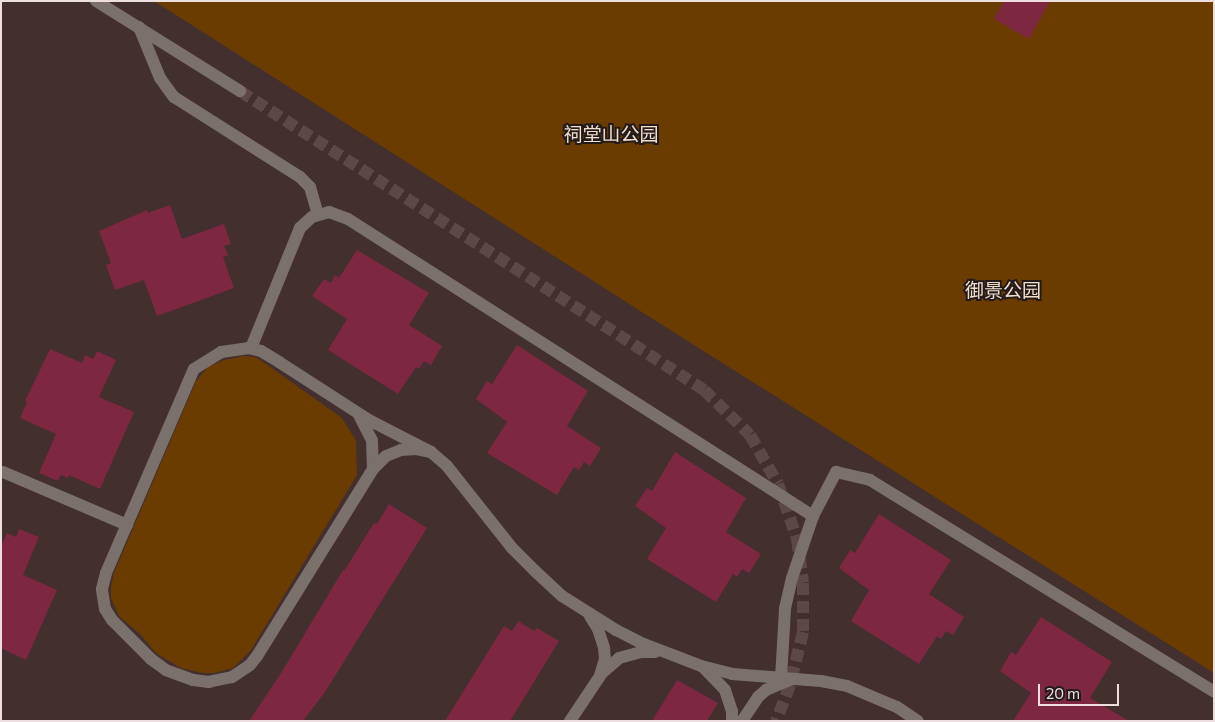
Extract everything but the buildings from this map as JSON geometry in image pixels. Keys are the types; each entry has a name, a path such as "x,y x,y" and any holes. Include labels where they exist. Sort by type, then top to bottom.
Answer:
{"lane":[{"path":"96,1 240,91"},
{"path":"139,27 160,78 174,97 300,177 310,187 318,215"},
{"path":"251,348 296,236 304,223 318,215 329,212 348,219 813,516"},
{"path":"431,452 416,449 401,450 386,456 373,469 257,656 241,672 221,681 209,682 193,680 166,670 151,659 112,620 105,610 102,588 194,369 221,352 238,348 251,348 261,351 279,362 358,414 431,452 447,466 529,566 562,596 589,615 667,654 701,666 732,674 821,681 855,689 897,707 918,721"},
{"path":"358,414 372,441 373,469"},
{"path":"3,472 127,525"},
{"path":"781,678 785,609 792,578 813,516 836,472 870,480 1214,692"},
{"path":"589,615 598,629 604,648 603,668 598,679"},
{"path":"570,721 598,679 610,665 629,654 653,651 667,654"},
{"path":"701,666 725,690 730,702 732,721"},
{"path":"742,721 758,697 766,690 796,679"}],"green space":[{"name":"御景公园","path":"154,1 1214,1 1214,673 656,321"},
{"path":"244,356 255,357 342,418 356,441 357,475 251,650 233,668 214,673 203,673 181,668 156,653 141,635 119,616 111,598 111,587 114,573 196,381 208,367 224,360"}],"tunnel":[{"path":"240,91 704,390 750,435 778,484 797,539 803,583 803,632 790,685 776,721"}],"park label":[{"name":"祠堂山公园","path":"611,134"}]}
